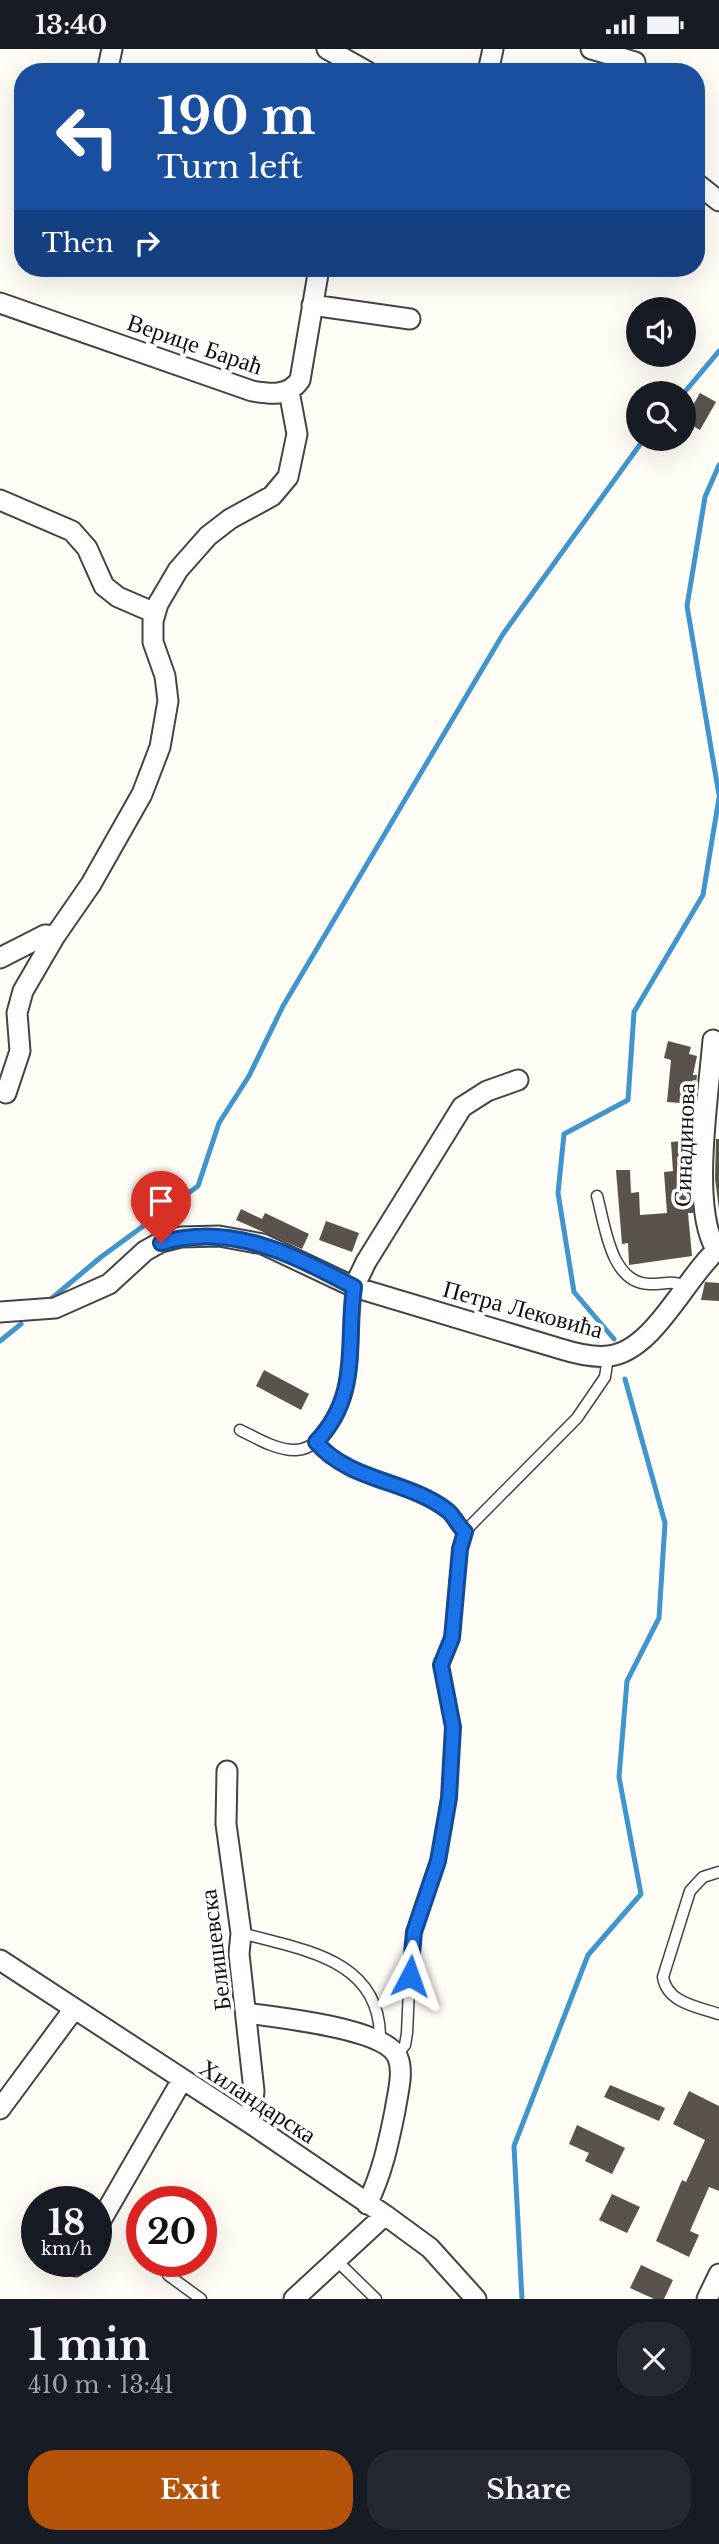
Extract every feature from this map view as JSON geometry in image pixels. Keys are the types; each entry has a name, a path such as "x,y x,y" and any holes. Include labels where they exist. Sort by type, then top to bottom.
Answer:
{"street":[{"path":"327,49 360,62"},
{"path":"591,49 635,62"},
{"path":"705,190 719,201"},
{"name":"Верице Бараћ","path":"0,303 252,391 281,393 289,391 300,380 317,277"},
{"path":"312,305 410,319"},
{"path":"6,1093 20,1051 17,1022 19,1002 55,936 91,884 142,793 160,747 168,701 165,676 153,642 155,613 178,570 199,546 230,519 272,496 288,477 298,434 289,391"},
{"path":"0,500 72,531 88,548 104,586 118,597 155,613"},
{"path":"0,958 45,935 55,936"},
{"name":"Синадинова","path":"713,1040 704,1162 707,1231 718,1249"},
{"path":"354,1287 373,1250 462,1107 487,1091 518,1080"},
{"name":"Петра Лековића","path":"0,1312 38,1311 77,1300 109,1284 145,1251 181,1237 219,1236 263,1244 354,1287 590,1357 608,1357 639,1343 718,1249"},
{"name":"Белишевска","path":"227,1771 228,1856 242,1933 239,1954 254,2091 250,2123"},
{"name":"Хиландарска","path":"0,1960 250,2123 384,2215 430,2248 475,2299"},
{"path":"0,2109 74,2009"},
{"path":"247,2013 380,2039 397,2055 400,2074 388,2149 382,2171 367,2204"},
{"path":"112,2201 182,2080"},
{"path":"294,2299 384,2215"}],"lane":[{"path":"597,1196 614,1256 625,1274 645,1284 674,1282 686,1287"},
{"path":"240,1430 283,1448 296,1450 316,1442 339,1406 350,1374 350,1315 354,1287"},
{"path":"397,2055 405,2045 407,2033 411,1945 438,1861 449,1798 453,1727 441,1665 452,1638 460,1549 465,1532 577,1418 605,1377 608,1357"},
{"path":"316,1442 332,1458 349,1468 448,1511 465,1532"},
{"path":"719,1872 703,1877 690,1891 663,1977 667,1990 679,2000 719,2014"},
{"path":"242,1933 312,1953 354,1974 369,1990 378,2009 380,2039"},
{"path":"336,2260 376,2299"},
{"path":"171,2277 201,2299"}],"building":[{"path":"700,393 716,402 700,430 696,428 696,400"},
{"path":"668,1041 691,1047 689,1054 697,1056 693,1075 697,1075 694,1104 667,1102 671,1060 664,1058"},
{"path":"716,1139 719,1139 719,1210 715,1178"},
{"path":"692,1140 693,1213 688,1213 692,1256 629,1265 628,1243 622,1244 616,1170 630,1170 631,1193 639,1192 640,1215 667,1213 664,1172 673,1171 671,1142"},
{"path":"241,1209 262,1219 265,1213 309,1234 302,1249 236,1220"},
{"path":"326,1221 359,1233 352,1252 319,1240"},
{"path":"705,1282 719,1283 719,1301 701,1300"},
{"path":"264,1370 309,1394 301,1410 256,1386"},
{"path":"610,2085 665,2108 659,2121 604,2097"},
{"path":"689,2091 719,2106 719,2191 709,2187 690,2231 699,2235 689,2257 656,2241 682,2180 686,2182 705,2140 673,2124"},
{"path":"577,2125 625,2148 612,2174 585,2161 589,2153 569,2144"},
{"path":"612,2194 640,2207 627,2233 599,2220"},
{"path":"641,2265 673,2280 664,2299 654,2299 630,2288"}],"waterway":[{"path":"694,381 719,351"},
{"path":"51,1299 101,1257 198,1186 219,1123 249,1076 283,1006 503,634 635,451"},
{"path":"719,465 705,497 687,606 719,795"},
{"path":"614,1339 574,1292 558,1193 564,1134 628,1100 634,1012 703,895 719,798"},
{"path":"0,1341 21,1324"},
{"path":"522,2299 514,2146 588,1955 641,1894 619,1777 627,1681 659,1618 665,1523 625,1379"}],"route":[{"path":"161,1243 181,1237 219,1236 245,1239 285,1252 354,1287 350,1315 352,1358 346,1391 323,1435 316,1442 332,1458 349,1468 448,1511 465,1532 460,1549 452,1638 441,1665 441,1678 453,1727 452,1775 438,1861 411,1945 410,1976"}]}
